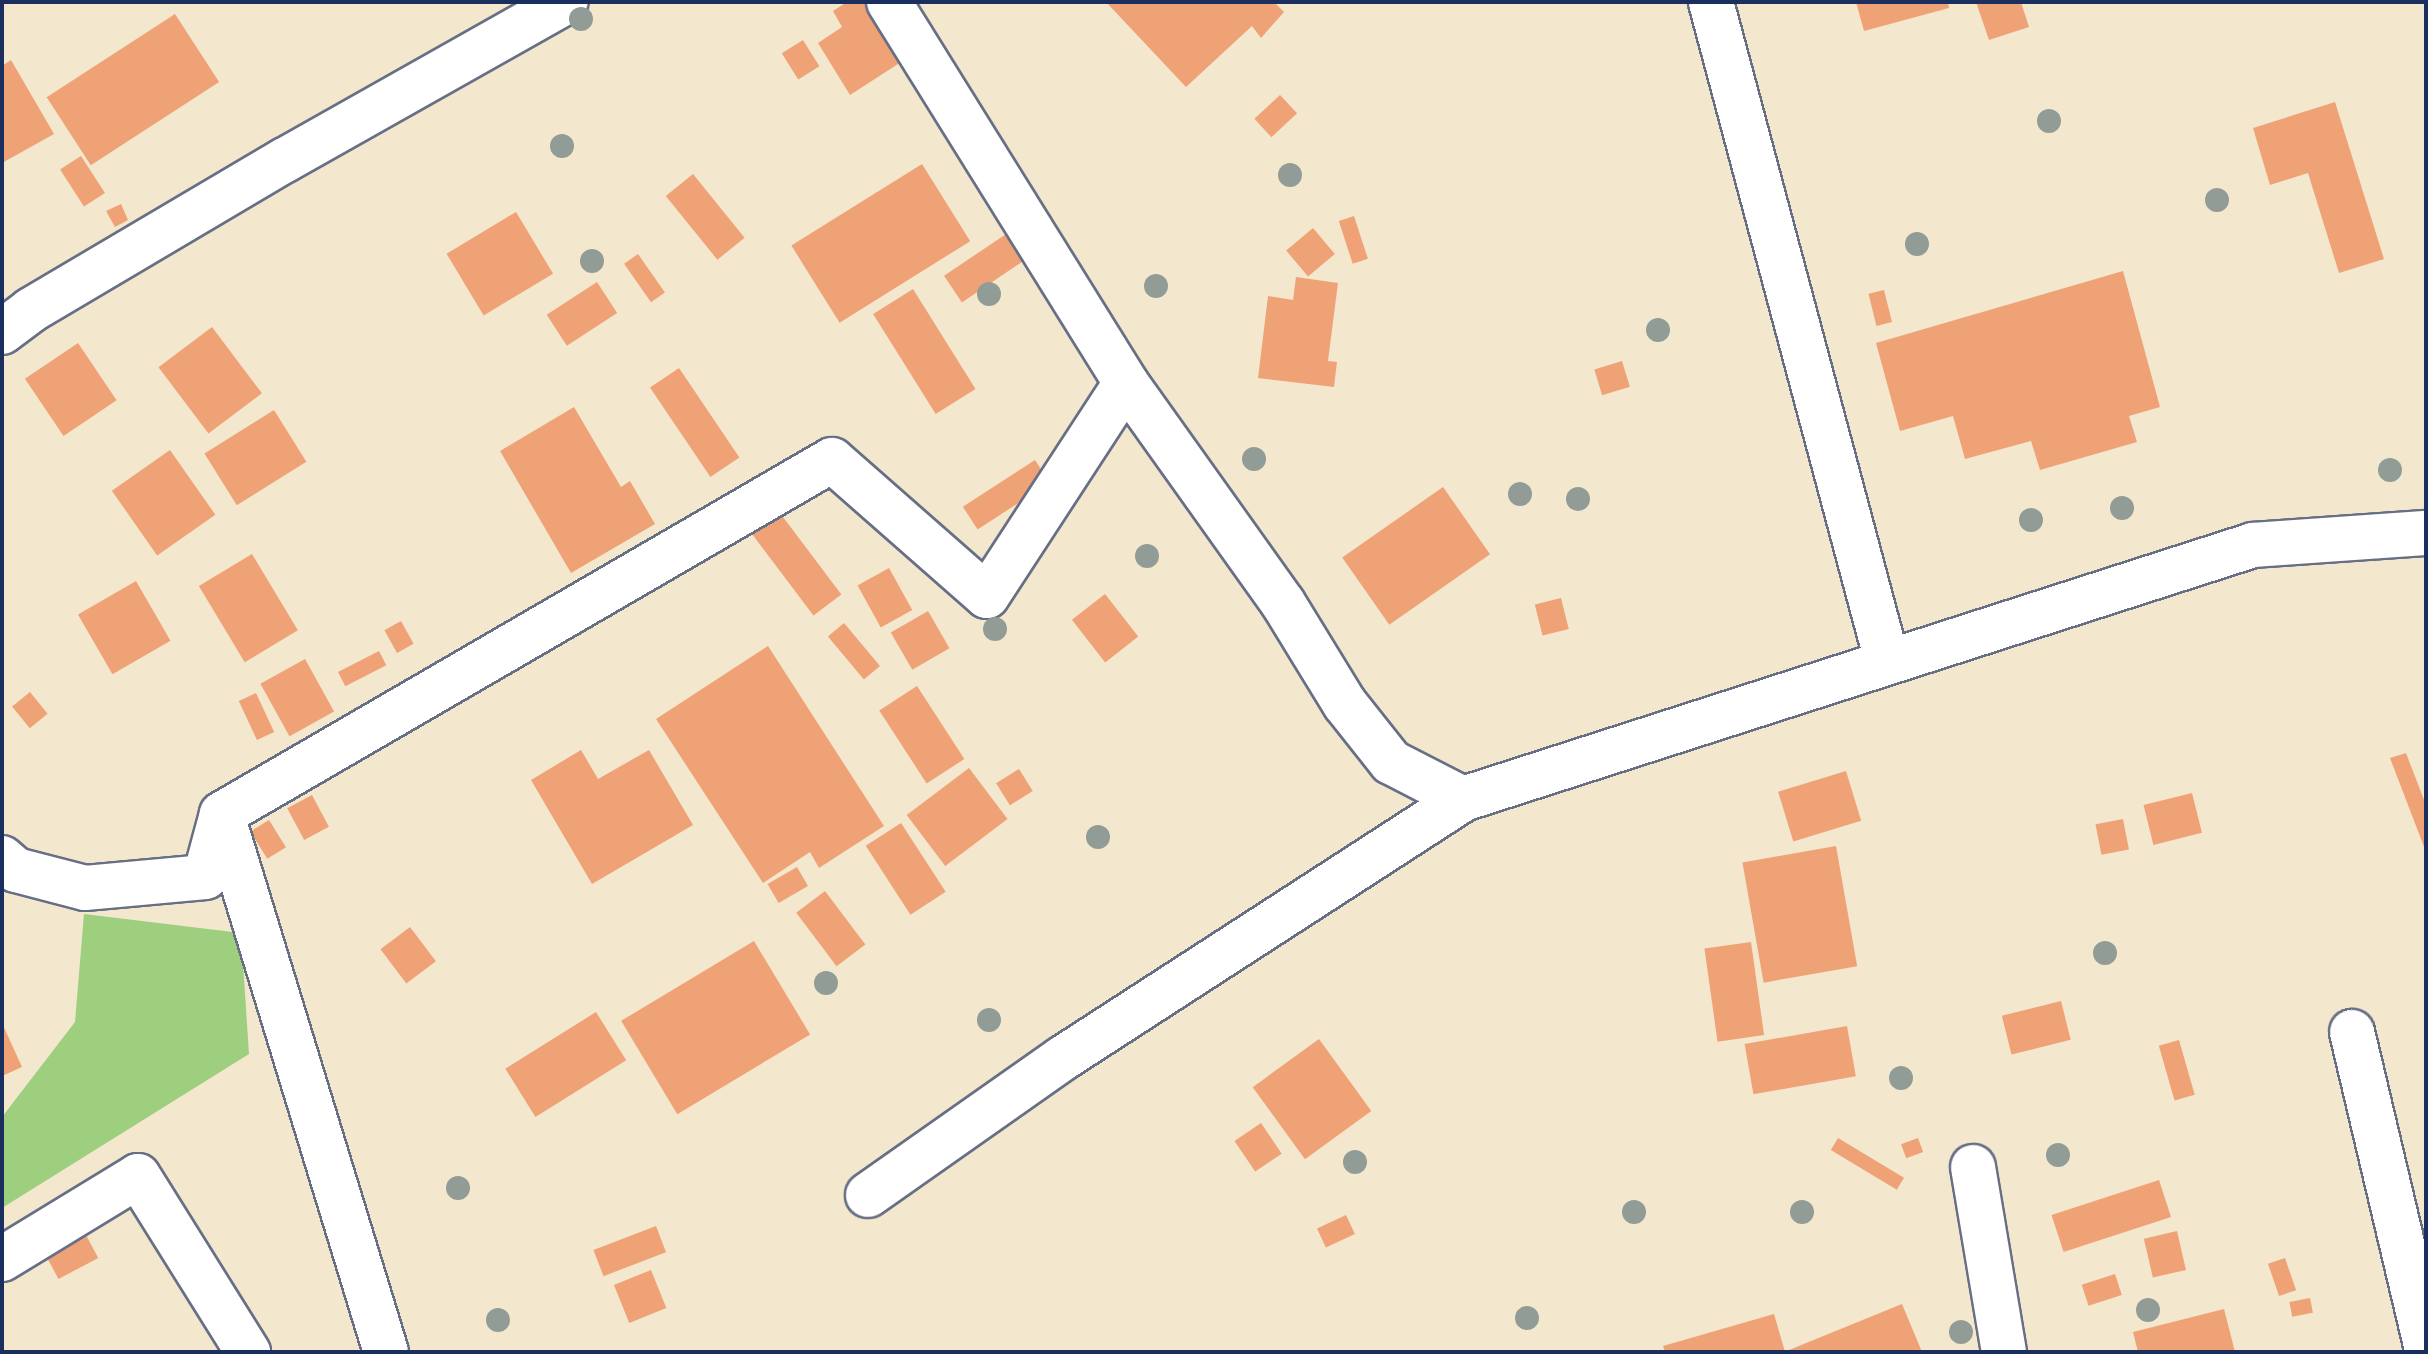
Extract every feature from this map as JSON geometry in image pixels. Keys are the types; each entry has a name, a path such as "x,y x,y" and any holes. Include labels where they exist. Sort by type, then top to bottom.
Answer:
{"street":[{"path":"2,332 31,310 285,160 565,2"},
{"path":"889,2 1126,383 1283,603 1345,704 1391,762 1463,799"},
{"path":"1711,2 1887,661"},
{"path":"2,858 16,870 85,888 205,877 222,814 832,460 987,596 1126,383"},
{"path":"868,1195 1063,1058 1463,799 2253,545 2426,533"},
{"path":"222,814 386,1352"},
{"path":"2352,1032 2426,1345"},
{"path":"1973,1167 2004,1352"},
{"path":"2,1259 138,1176 248,1352"}],"green space":[{"path":"84,914 241,933 249,1054 2,1208 2,1117 75,1022"}],"building":[{"path":"847,2 878,2 912,55 850,95 818,43 842,27 833,11"},
{"path":"1106,2 1274,2 1284,12 1261,38 1252,26 1186,87"},
{"path":"1856,2 1948,2 1949,8 1864,31"},
{"path":"1976,2 2021,2 2029,27 1989,40"},
{"path":"175,14 219,82 91,165 47,97"},
{"path":"803,40 819,66 798,80 782,53"},
{"path":"11,60 54,134 2,163 2,66"},
{"path":"1280,95 1297,113 1271,137 1254,119"},
{"path":"2335,102 2384,259 2339,273 2308,173 2270,185 2253,128"},
{"path":"81,156 105,193 84,207 60,170"},
{"path":"922,164 970,241 840,323 791,246"},
{"path":"693,174 745,238 717,260 666,196"},
{"path":"121,204 128,220 115,227 106,211"},
{"path":"516,212 553,274 484,315 447,254"},
{"path":"1354,216 1368,259 1353,264 1339,221"},
{"path":"1313,228 1335,254 1308,277 1286,250"},
{"path":"1012,230 1030,257 962,302 944,276"},
{"path":"638,254 665,293 651,302 624,264"},
{"path":"2123,271 2160,407 2129,416 2137,442 2040,470 2031,441 1965,459 1953,416 1900,431 1876,343"},
{"path":"1296,277 1338,283 1328,361 1337,362 1334,387 1258,378 1268,296 1293,300"},
{"path":"597,282 617,313 567,346 547,315"},
{"path":"913,289 976,389 936,414 873,314"},
{"path":"1884,290 1892,322 1876,326 1868,294"},
{"path":"212,327 262,393 208,434 158,367"},
{"path":"78,343 117,400 64,436 25,379"},
{"path":"1622,361 1630,387 1602,395 1594,369"},
{"path":"679,368 739,458 710,477 650,388"},
{"path":"574,407 621,487 630,481 655,524 571,573 500,451"},
{"path":"274,410 306,462 237,505 204,453"},
{"path":"170,450 215,515 157,555 112,491"},
{"path":"1035,460 1050,483 978,529 963,507"},
{"path":"1443,487 1490,554 1389,625 1342,558"},
{"path":"780,513 841,594 813,616 752,534"},
{"path":"252,554 298,630 245,662 199,586"},
{"path":"889,568 912,610 881,627 858,585"},
{"path":"136,581 170,641 112,674 78,614"},
{"path":"1105,594 1138,637 1105,662 1072,620"},
{"path":"1561,598 1569,629 1543,636 1535,605"},
{"path":"928,611 950,648 912,670 891,632"},
{"path":"401,621 414,644 397,653 384,630"},
{"path":"844,623 880,666 864,679 828,636"},
{"path":"768,646 884,826 819,868 810,852 763,883 656,719"},
{"path":"379,651 386,665 345,686 338,672"},
{"path":"305,659 334,711 289,736 260,684"},
{"path":"917,686 964,759 927,783 879,711"},
{"path":"30,692 48,714 30,728 12,706"},
{"path":"256,693 274,732 257,740 239,701"},
{"path":"581,750 598,779 649,750 693,825 592,884 531,780"},
{"path":"2406,753 2426,805 2426,852 2390,758"},
{"path":"969,768 1008,819 945,866 907,815"},
{"path":"1019,769 1033,791 1010,805 996,783"},
{"path":"1846,771 1861,821 1793,841 1778,792"},
{"path":"2192,793 2202,833 2153,845 2143,805"},
{"path":"312,795 329,827 304,840 287,808"},
{"path":"2123,819 2129,849 2101,855 2096,824"},
{"path":"269,820 286,847 267,859 250,832"},
{"path":"901,823 946,892 910,915 866,846"},
{"path":"1836,846 1857,966 1764,983 1742,862"},
{"path":"797,867 808,886 779,903 768,884"},
{"path":"825,891 865,945 837,966 796,913"},
{"path":"410,927 436,961 406,984 380,949"},
{"path":"754,941 810,1034 677,1114 621,1021"},
{"path":"1751,942 1764,1035 1718,1042 1704,949"},
{"path":"2061,1001 2071,1040 2011,1055 2002,1016"},
{"path":"596,1012 626,1060 535,1117 505,1069"},
{"path":"2,1023 22,1067 2,1076"},
{"path":"1847,1026 1856,1076 1753,1094 1745,1044"},
{"path":"1319,1039 1371,1111 1305,1159 1253,1087"},
{"path":"2179,1040 2195,1095 2175,1101 2159,1046"},
{"path":"1261,1123 1282,1154 1255,1172 1234,1141"},
{"path":"1838,1138 1904,1178 1897,1190 1831,1150"},
{"path":"1918,1138 1923,1152 1906,1158 1901,1144"},
{"path":"2159,1180 2171,1217 2064,1252 2052,1215"},
{"path":"1346,1215 1355,1234 1326,1248 1317,1229"},
{"path":"656,1226 666,1252 603,1276 593,1250"},
{"path":"2177,1231 2186,1270 2153,1278 2144,1239"},
{"path":"86,1235 98,1258 58,1279 46,1256"},
{"path":"2285,1258 2296,1290 2279,1296 2268,1264"},
{"path":"651,1270 666,1308 629,1323 614,1285"},
{"path":"2115,1274 2122,1295 2089,1306 2082,1285"},
{"path":"2310,1298 2313,1313 2292,1317 2289,1302"},
{"path":"1902,1304 1922,1352 1789,1350"},
{"path":"2224,1309 2235,1352 2138,1352 2133,1332"},
{"path":"1774,1314 1785,1352 1665,1352 1663,1346"}]}
